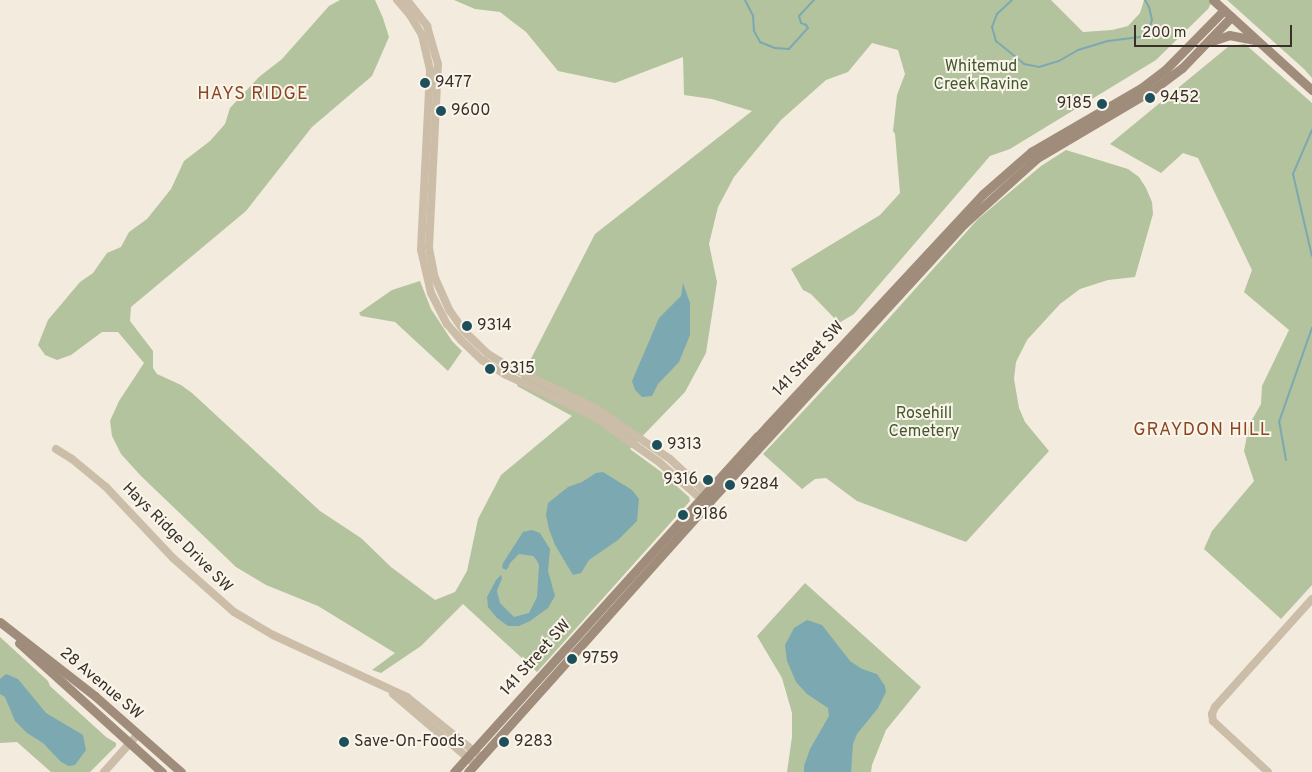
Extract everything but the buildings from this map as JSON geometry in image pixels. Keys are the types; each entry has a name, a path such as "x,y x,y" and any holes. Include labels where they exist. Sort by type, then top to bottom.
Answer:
{"main road":[{"path":"1213,0 1312,90"},
{"name":"141 Street SW","path":"454,772 983,194 1031,152 1141,88 1165,70 1224,10"},
{"name":"141 Street SW","path":"468,772 705,498 964,224 1037,158 1154,89 1182,68 1231,17"},
{"path":"1206,44 1229,35 1258,41"},
{"name":"28 Avenue SW","path":"0,624 162,772"},
{"name":"28 Avenue SW","path":"0,624 77,681 180,772"},
{"path":"55,676 123,727 138,734"}],"street":[{"path":"398,0 422,35 430,71 421,250 431,293 447,324 460,340 482,360 506,375 574,406 605,424 659,462 705,498"},
{"path":"408,0 427,26 438,64 439,92 429,248 435,278 450,311 464,331 488,354 506,365 597,409 670,459 705,498"},
{"name":"Hays Ridge Drive SW","path":"56,449 72,459 106,487 187,571 234,612 273,635 414,703 478,761"},
{"path":"1268,772 1213,721 1212,714 1215,707 1312,599"},
{"path":"104,772 138,734"}],"green space":[{"name":"Whitemud Creek Ravine","path":"340,0 375,0 383,18 389,37 372,76 312,127 246,211 131,307 130,321 153,351 153,368 157,374 181,385 192,393 320,511 361,538 391,567 435,600 455,592 467,571 478,519 501,475 572,416 517,386 595,234 752,111 712,99 684,95 683,57 615,83 558,71 526,32 500,12 475,9 454,0 1051,0 1083,32 1112,30 1128,26 1140,13 1144,0 1213,0 1208,9 1156,60 1010,149 990,156 854,314 839,323 811,294 803,290 791,269 880,215 900,193 895,134 893,131 897,95 905,74 898,50 872,43 848,72 826,80 781,120 734,177 718,207 709,244 717,282 706,353 685,392 630,449 660,471 689,497 690,501 537,672 463,604 421,646 381,673 372,670 395,653 318,606 266,585 236,567 141,476 121,454 112,436 110,421 119,401 144,363 118,332 102,332 71,355 57,360 45,355 38,345 48,320 80,282 93,273 107,253 121,247 129,232 147,219 171,189 184,161 210,141 225,124 230,108 259,77 282,59 329,6"},
{"path":"1227,0 1312,0 1312,78 1304,69"},
{"path":"1245,44 1312,103 1312,585 1281,619 1204,549 1212,531 1254,481 1244,451 1249,425 1261,404 1262,386 1289,330 1244,292 1252,270 1198,158 1183,153 1161,173 1110,144 1229,46"},
{"name":"Rosehill Cemetery","path":"1066,150 1128,169 1139,177 1152,202 1153,214 1135,277 1108,280 1080,289 1060,304 1027,340 1016,362 1014,379 1019,408 1025,422 1049,451 966,542 857,501 826,478 815,479 802,489 763,454 864,346 978,219 1041,166"},
{"path":"420,281 431,309 452,341 462,351 448,371 395,322 361,316 359,313 392,290"},
{"path":"805,583 921,687 886,730 871,772 787,772 792,737 792,713 782,678 757,636"},
{"path":"0,637 48,681 50,686 106,737 116,743 116,746 90,772 51,772 17,742 0,743"}],"water":[{"path":"683,283 690,303 690,335 679,362 658,384 652,396 642,397 635,390 632,381 659,318 681,296"},
{"path":"603,472 632,490 639,499 637,521 618,540 589,560 581,573 573,575 555,545 549,529 546,515 548,503 568,487 582,482 596,473"},
{"path":"532,530 540,533 550,549 548,571 555,596 548,608 530,621 519,626 508,626 497,618 488,607 487,597 496,580 501,575 502,578 497,591 500,603 514,617 529,613 537,597 539,565 536,559 533,556 519,554 506,570 502,568 503,563 523,532"},
{"path":"807,620 822,625 850,661 862,669 877,674 885,686 886,692 878,708 857,734 853,744 851,772 804,772 804,766 810,749 829,716 828,708 807,694 796,682 787,661 785,645 794,628"},
{"path":"6,674 18,679 46,713 83,735 86,750 75,765 69,766 61,762 43,743 27,733 15,721 5,697 0,694 0,679"}],"waterway":[{"path":"745,0 753,16 754,31 760,42 775,48 789,49 808,28 801,23 799,16 814,0"},
{"path":"1012,0 997,14 992,27 996,41 1024,64 1039,67 1059,61 1078,50 1108,41 1142,37 1149,29 1152,20 1145,0"},
{"path":"1312,130 1293,174 1312,256"},
{"path":"1286,460 1279,422 1312,328"}],"place":[{"name":"9477","path":"425,83"},
{"name":"9452","path":"1150,98"},
{"name":"9185","path":"1102,104"},
{"name":"9600","path":"441,111"},
{"name":"9314","path":"467,326"},
{"name":"9315","path":"490,369"},
{"name":"9313","path":"657,445"},
{"name":"9316","path":"708,480"},
{"name":"9284","path":"730,485"},
{"name":"9186","path":"683,515"},
{"name":"9759","path":"572,659"},
{"name":"Save-On-Foods","path":"344,742"},
{"name":"9283","path":"504,742"}],"district":[{"name":"HAYS RIDGE","path":"253,95"},
{"name":"GRAYDON HILL","path":"1202,431"}]}
